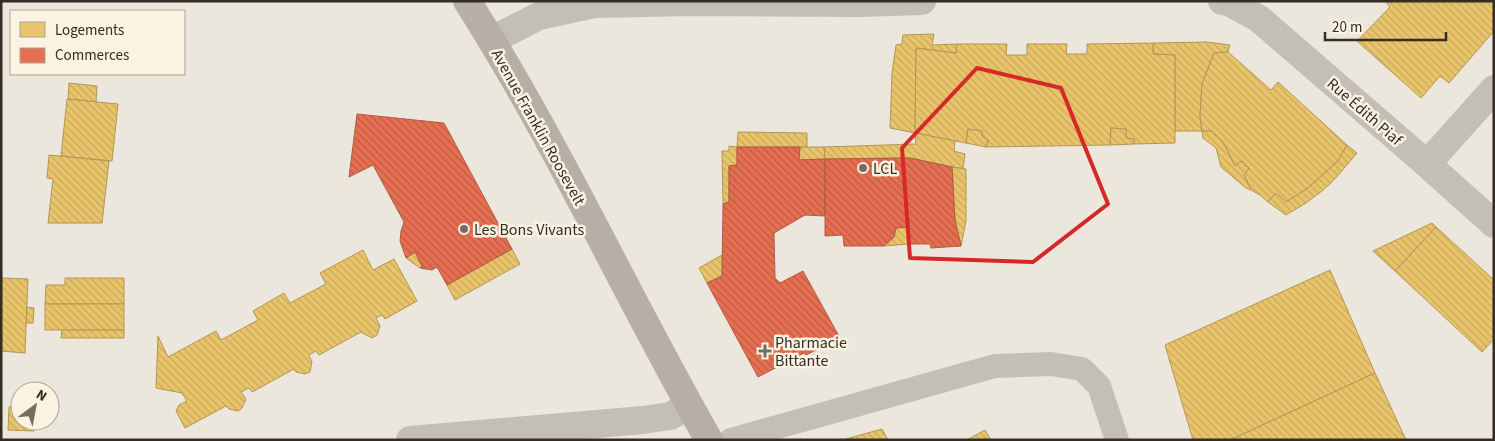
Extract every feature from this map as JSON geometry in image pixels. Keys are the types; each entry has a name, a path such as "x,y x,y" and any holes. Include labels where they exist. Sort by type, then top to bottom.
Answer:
{"main road":[{"name":"Avenue Franklin Roosevelt","path":"467,1 492,40 529,105 708,440"}],"street":[{"path":"492,40 539,16 594,4 922,1"},
{"name":"Rue Édith Piaf","path":"1222,1 1228,2 1258,18 1494,224"},
{"path":"1427,164 1492,95"},
{"path":"410,440 643,420 670,416 689,406"}],"lane":[{"path":"731,440 995,366 1051,364 1082,369 1100,386 1117,440"}],"highlighted area":[{"path":"977,68 1061,88 1108,204 1033,262 910,258 902,148"}],"building: Logements":[{"path":"1385,1 1494,1 1494,31 1449,83 1440,76 1421,98 1357,41 1390,7"},
{"path":"934,34 932,45 957,44 956,53 916,48 915,133 890,128 892,73 896,45 902,44 903,35"},
{"path":"1207,42 1230,45 1228,52 1214,53 1202,84 1200,116 1202,131 1175,131 1175,55 1153,54 1153,43"},
{"path":"1153,43 1153,54 1175,55 1175,143 1134,144 1134,139 1126,138 1126,129 1111,128 1110,145 986,147 988,140 982,136 982,131 968,129 966,143 915,133 916,48 956,53 957,44 1007,44 1006,55 1027,55 1027,44 1067,44 1066,54 1087,54 1087,44"},
{"path":"1228,52 1271,90 1278,82 1347,145 1338,161 1308,188 1286,202 1276,193 1268,202 1251,190 1244,175 1249,168 1242,161 1235,166 1223,142 1212,131 1202,131 1200,116 1202,84 1214,53"},
{"path":"69,83 97,86 96,102 68,99"},
{"path":"67,99 118,104 112,161 61,156"},
{"path":"1111,128 1126,129 1126,138 1134,139 1134,144 1110,145"},
{"path":"968,129 982,131 982,136 988,140 986,147 966,143"},
{"path":"1202,131 1212,131 1223,142 1235,166 1242,161 1249,168 1244,175 1251,190 1221,167 1216,148 1203,138"},
{"path":"738,132 807,133 807,147 737,147"},
{"path":"915,133 955,141 954,151 965,154 963,169 910,158 825,159 824,147 916,144"},
{"path":"1347,145 1357,153 1334,180 1306,203 1286,215 1268,202 1276,193 1286,202 1308,188 1338,161"},
{"path":"729,146 737,147 737,165 729,166 729,202 723,204 722,151 729,151"},
{"path":"800,147 824,147 825,159 799,160"},
{"path":"49,155 109,161 102,223 48,223 53,179 47,178"},
{"path":"952,167 966,169 966,221 961,246 955,220"},
{"path":"1432,223 1436,227 1395,271 1373,251"},
{"path":"907,227 909,244 884,246 894,237 896,228"},
{"path":"1436,227 1494,280 1494,339 1482,352 1395,271"},
{"path":"512,249 520,264 455,300 447,285"},
{"path":"363,250 373,270 394,259 417,301 385,319 382,315 376,318 380,326 377,335 372,338 361,332 319,355 316,351 309,355 312,362 310,372 305,374 296,372 294,369 252,392 249,388 241,392 246,399 242,408 238,411 229,409 226,406 185,428 176,411 179,405 187,401 182,393 156,388 158,336 168,357 216,331 221,340 258,320 253,311 284,293 290,303 326,284 320,273"},
{"path":"415,252 422,266 420,268 406,258"},
{"path":"722,255 722,276 707,283 699,268"},
{"path":"1330,270 1375,373 1230,440 1193,440 1165,345"},
{"path":"2,278 28,279 25,353 1,351"},
{"path":"65,278 124,278 124,304 45,304 46,285 65,285"},
{"path":"45,304 124,304 124,330 45,330"},
{"path":"27,307 34,308 33,323 26,323"},
{"path":"62,330 124,330 124,338 61,338"},
{"path":"1375,373 1406,440 1230,440"},
{"path":"9,407 10,407 10,430 8,430"},
{"path":"882,429 888,440 846,439"},
{"path":"985,430 991,440 967,440"}],"building: Commerces":[{"path":"357,114 444,123 512,249 447,285 437,267 432,270 420,268 422,266 415,252 406,258 400,241 404,222 373,165 349,177"},
{"path":"737,147 800,147 799,160 825,159 825,216 805,215 774,233 775,278 780,283 803,271 840,338 806,355 804,353 758,377 707,283 722,276 723,204 729,202 729,166 737,165"},
{"path":"910,158 952,167 955,220 961,246 931,248 930,244 909,244 907,227 896,228 894,237 884,246 844,246 843,235 825,236 825,159"}],"place":[{"name":"LCL","path":"863,168"},
{"name":"Les Bons Vivants","path":"464,229"},
{"name":"Pharmacie Bittante","path":"765,351"}]}
